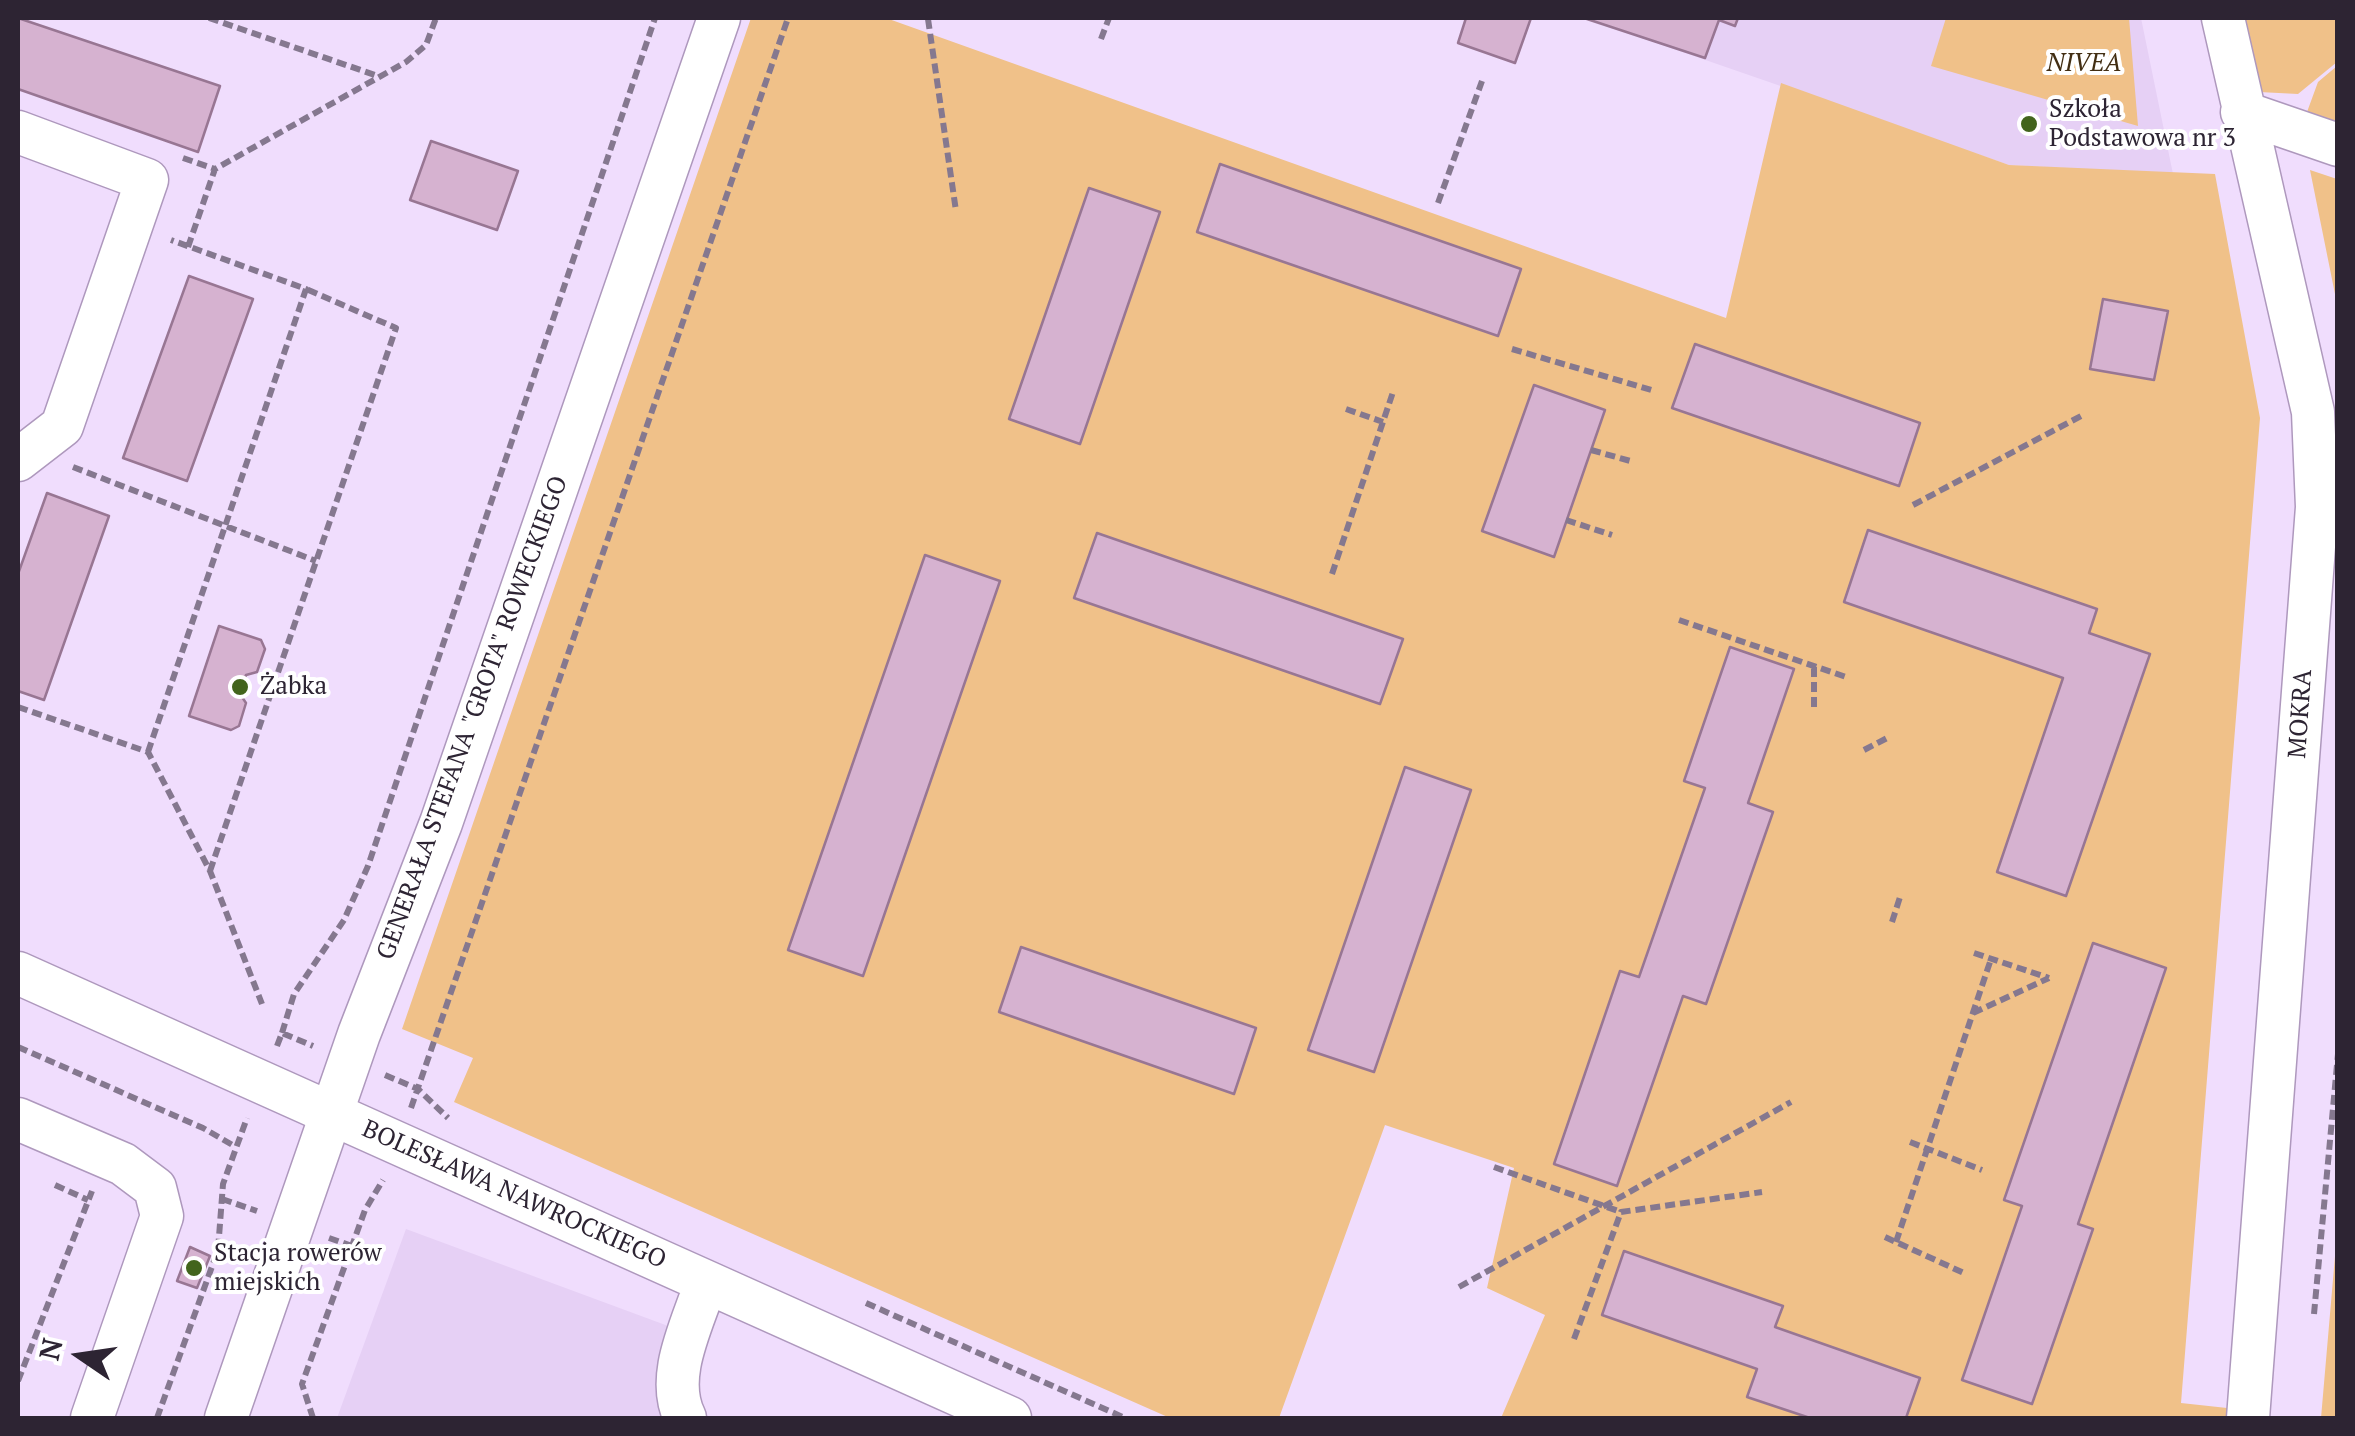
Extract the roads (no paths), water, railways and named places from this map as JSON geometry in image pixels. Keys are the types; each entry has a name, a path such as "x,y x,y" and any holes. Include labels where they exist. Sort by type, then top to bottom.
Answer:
{"street":[{"name":"GENERAŁA STEFANA \"GROTA\" ROWECKIEGO","path":"226,1418 392,944 441,823 719,18"},
{"name":"MOKRA","path":"2224,18 2242,112 2313,412 2317,507 2248,1418"},
{"path":"2242,112 2338,145"},
{"path":"18,132 147,180 62,426 18,460"},
{"name":"BOLESŁAWA NAWROCKIEGO","path":"18,973 1010,1418"},
{"path":"18,1119 105,1157 155,1188 162,1216 92,1418"},
{"path":"684,1418 676,1401 676,1376 706,1282"}],"place":[{"name":"Szkoła Podstawowa nr 3","path":"2029,124"},
{"name":"Żabka","path":"240,687"},
{"name":"Stacja rowerów miejskich","path":"194,1268"}],"park label":[{"name":"NIVEA","path":"2084,64"}]}
